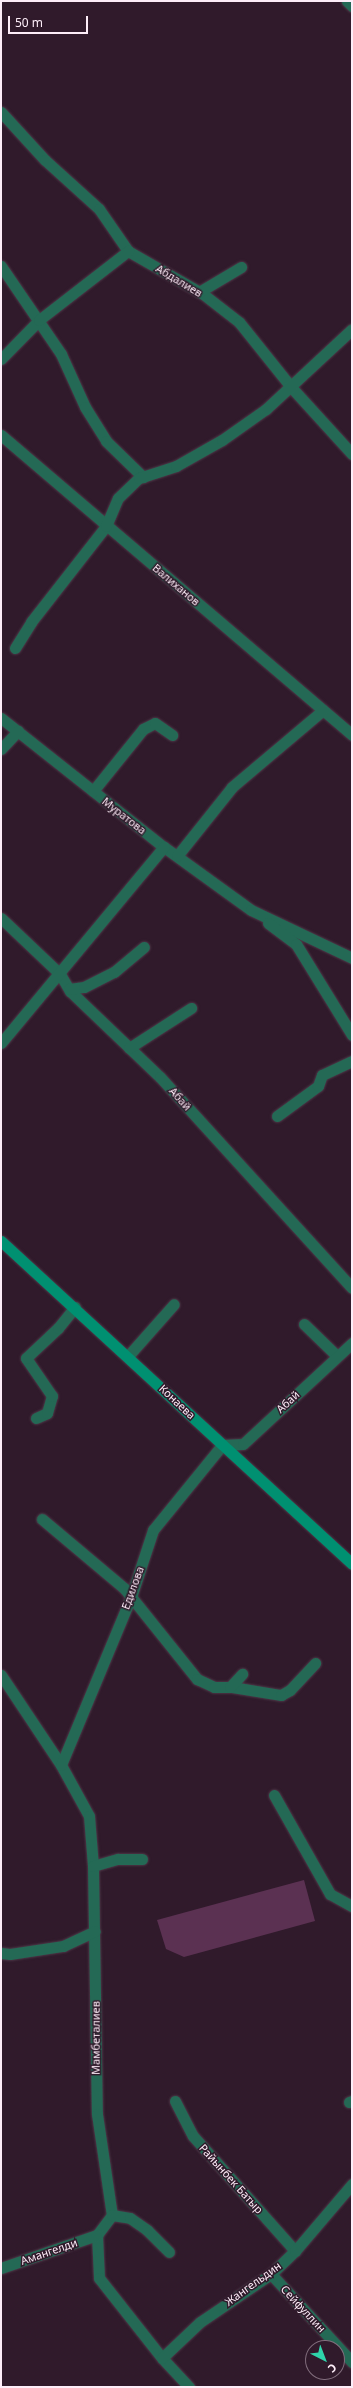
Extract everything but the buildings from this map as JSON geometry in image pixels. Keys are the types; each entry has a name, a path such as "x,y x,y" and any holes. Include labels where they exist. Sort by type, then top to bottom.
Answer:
{"main road":[{"name":"Конаева","path":"1,1240 352,1563"}],"street":[{"path":"347,1 352,6"},
{"name":"Абдалиев","path":"1,112 45,160 99,209 128,251 199,292 239,322 291,387 352,454"},
{"path":"1,359 39,320 128,251"},
{"path":"1,266 39,320 60,354 85,407 106,441 143,477"},
{"path":"199,292 241,267"},
{"path":"16,648 31,622 106,526 118,498 143,477 176,466 222,440 266,409 352,329"},
{"name":"Валиханов","path":"1,434 106,526 352,735"},
{"path":"177,856 232,787 323,710"},
{"name":"Муратова","path":"1,718 164,847 296,944 352,1035"},
{"path":"93,791 143,729 155,723 172,735"},
{"path":"1,749 18,731"},
{"path":"1,1043 60,974 164,847"},
{"name":"Муратова","path":"251,910 352,958"},
{"name":"Абай","path":"1,918 60,974 69,989 160,1077 352,1288"},
{"path":"69,989 84,987 114,972 144,947"},
{"path":"129,1048 191,1008"},
{"path":"278,1116 318,1086 322,1075 352,1061"},
{"path":"128,1356 174,1304"},
{"path":"36,1418 47,1413 52,1396 26,1358 58,1328 75,1307"},
{"path":"304,1324 338,1356"},
{"name":"Абай","path":"222,1444 243,1444 352,1343"},
{"name":"Едилова","path":"61,1765 130,1598 153,1530 222,1444"},
{"path":"42,1519 124,1588 130,1598 197,1680 214,1688 230,1687 281,1695 290,1690 315,1664"},
{"path":"230,1687 242,1674"},
{"name":"Мамбеталиев","path":"1,1675 61,1765 89,1816 93,1866 95,1931 97,2114 112,2216"},
{"path":"274,1795 330,1894 352,1906"},
{"path":"93,1866 118,1859 142,1859"},
{"path":"1,1953 18,1953 63,1946 95,1931"},
{"name":"Райынбек Батыр","path":"175,2101 193,2136 295,2251"},
{"name":"Жангельдин","path":"162,2358 200,2322 271,2274 295,2251 352,2184"},
{"path":"169,2252 147,2230 130,2218 112,2216 97,2236 100,2278 162,2358 189,2387"},
{"name":"Амангелди","path":"1,2268 97,2236"},
{"name":"Сейфуллин","path":"271,2274 352,2362"}],"shaded area":[{"path":"304,1880 315,1921 184,1957 166,1949 157,1920"}]}
